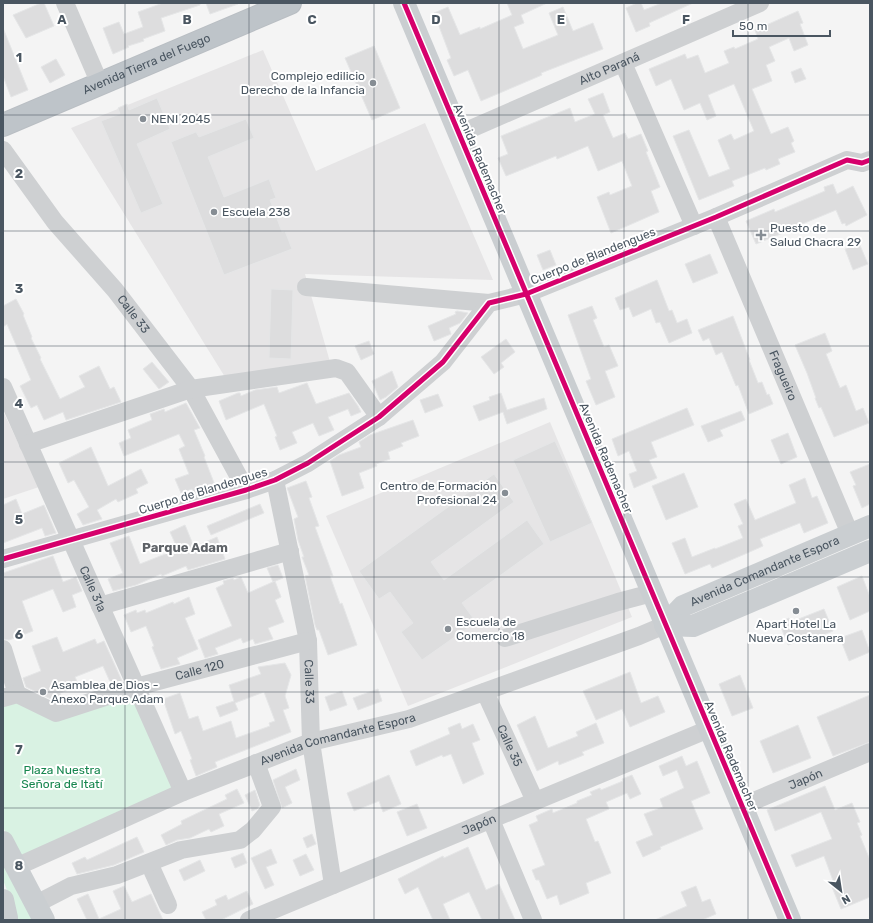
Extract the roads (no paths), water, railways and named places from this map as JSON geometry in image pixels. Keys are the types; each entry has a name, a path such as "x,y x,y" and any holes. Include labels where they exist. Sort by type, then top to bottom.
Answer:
{"highway":[{"name":"Avenida Tierra del Fuego","path":"3,125 283,4"}],"main road":[{"name":"Avenida Rademacher","path":"404,3 790,920"},
{"name":"Avenida Comandante Espora","path":"665,625 683,606 870,526"},
{"name":"Avenida Comandante Espora","path":"665,625 693,626 870,551"},
{"path":"3,842 40,912"},
{"path":"3,900 7,918 6,920"}],"street":[{"path":"64,3 100,84"},
{"name":"Alto Paraná","path":"459,134 760,3"},
{"path":"624,63 694,226"},
{"name":"Calle 33","path":"3,150 55,222 115,290 191,389 246,490"},
{"name":"Cuerpo de Blandengues","path":"3,559 246,490 275,480 308,463 379,417 443,362 490,302 526,294 716,217 847,160 862,163 870,160"},
{"name":"Fragueiro","path":"716,217 850,534"},
{"path":"306,287 490,302"},
{"path":"28,444 191,389 336,368 347,372 379,417"},
{"name":"Calle 31a","path":"3,387 183,792"},
{"name":"Calle 33","path":"275,480 308,641 311,742 333,885"},
{"path":"100,606 290,551"},
{"path":"505,638 618,602 652,593"},
{"name":"Avenida Comandante Espora","path":"16,867 183,792 311,742 409,719 631,639 665,625"},
{"name":"Calle 120","path":"10,696 56,713 136,687 308,641"},
{"path":"3,649 10,696"},
{"name":"Calle 35","path":"485,692 535,801"},
{"name":"Japón","path":"249,920 278,914 333,885 709,729"},
{"name":"Japón","path":"742,806 870,752"},
{"path":"40,912 71,886 117,874 181,850 240,840 254,830 272,807 256,763"},
{"path":"491,820 533,920"},
{"path":"149,863 168,905"}],"place":[{"name":"Complejo edilicio Derecho de la Infancia","path":"373,83"},
{"name":"NENI 2045","path":"143,119"},
{"name":"Escuela 238","path":"214,212"},
{"name":"Puesto de Salud Chacra 29","path":"761,235"},
{"name":"Centro de Formación Profesional 24","path":"505,493"},
{"name":"Apart Hotel La Nueva Costanera","path":"796,611"},
{"name":"Escuela de Comercio 18","path":"448,629"},
{"name":"Asamblea de Dios - Anexo Parque Adam","path":"43,692"}],"district":[{"name":"Parque Adam","path":"185,547"}],"park label":[{"name":"Plaza Nuestra Señora de Itatí","path":"62,777"}]}
